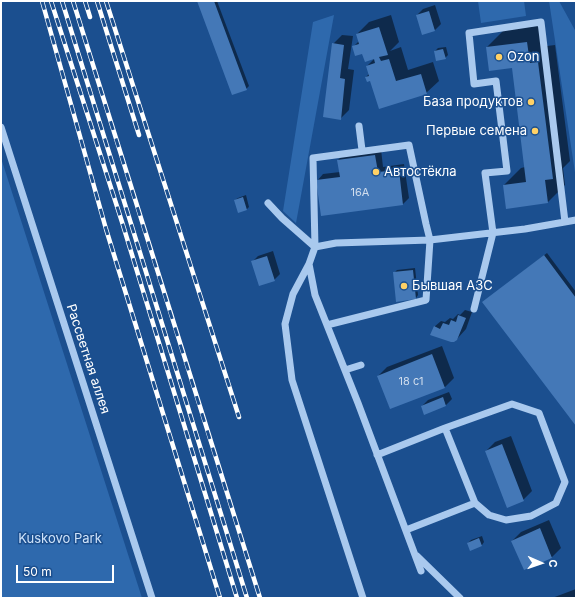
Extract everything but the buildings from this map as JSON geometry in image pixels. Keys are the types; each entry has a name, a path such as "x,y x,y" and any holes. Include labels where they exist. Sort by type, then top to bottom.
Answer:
{"street":[{"path":"474,309 493,233 486,173 507,170 496,81 474,84 469,33 541,22 565,222"},
{"path":"359,126 362,150"},
{"name":"Рассветная аллея","path":"1,127 152,598"},
{"path":"326,325 426,300 430,240 409,145 362,150 313,158 315,247 309,264 293,294 285,324 292,380 363,598"},
{"path":"268,203 282,218 315,247"},
{"path":"315,247 336,243 430,240 531,228 576,220"},
{"path":"309,264 315,295 421,571"},
{"path":"345,370 361,365"},
{"path":"377,455 445,428 512,404 539,413 565,482 556,503 531,516 506,520 489,515 475,503 445,428"},
{"path":"406,530 475,503"},
{"path":"415,554 460,598"}],"green space":[{"path":"478,1 524,1 526,16 481,23"},
{"path":"549,1 559,1 576,32 576,179"},
{"path":"334,15 296,223 283,211 313,22"},
{"name":"Kuskovo Park","path":"1,158 142,598 1,598"}],"railway":[{"path":"42,1 106,229 220,598"},
{"path":"51,1 122,222 237,598"},
{"path":"62,1 247,598"},
{"path":"73,1 260,598"},
{"path":"85,1 90,17"},
{"path":"97,1 139,135"},
{"path":"106,1 239,417"}],"place":[{"name":"Ozon","path":"499,57"},
{"name":"База продуктов","path":"531,102"},
{"name":"Первые семена","path":"535,131"},
{"name":"Автостёкла","path":"376,172"},
{"name":"Бывшая АЗС","path":"404,286"}]}
